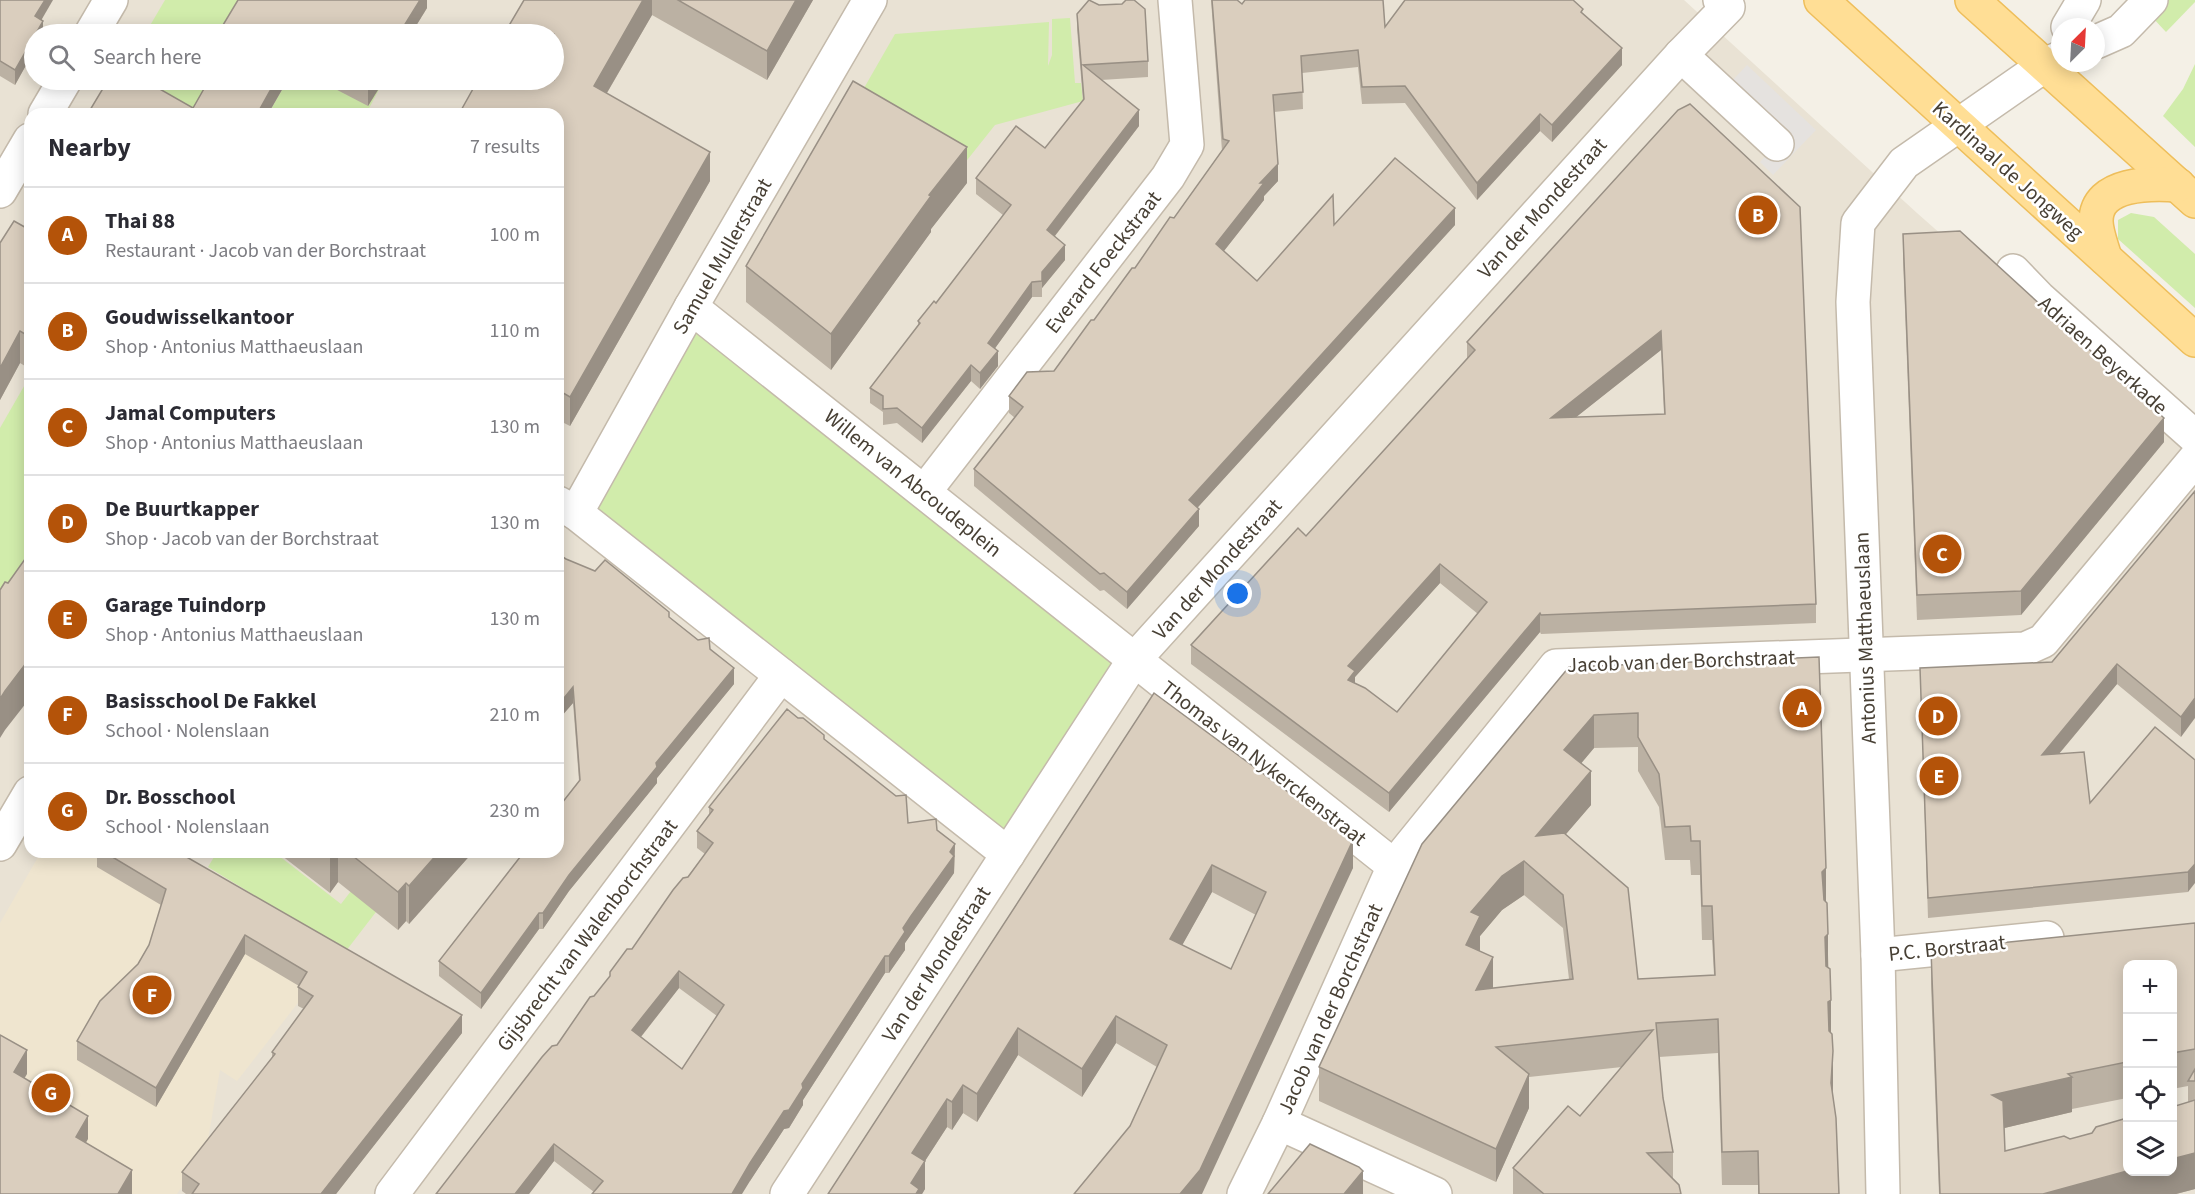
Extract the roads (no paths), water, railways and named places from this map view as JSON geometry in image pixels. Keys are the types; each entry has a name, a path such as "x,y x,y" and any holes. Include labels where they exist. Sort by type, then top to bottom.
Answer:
{"main road":[{"name":"Kardinaal de Jongweg","path":"1821,0 2195,340"},
{"path":"1972,0 2051,52"},
{"path":"2071,72 2187,193"},
{"path":"2105,258 2096,220 2104,200 2121,189 2151,183 2187,193"}],"street":[{"path":"97,24 111,0"},
{"name":"Samuel Mullerstraat","path":"567,508 691,307 870,0"},
{"name":"Everard Foeckstraat","path":"925,491 1168,177 1187,145 1175,0"},
{"path":"2073,18 2084,0"},
{"path":"2105,38 2121,30 2151,0"},
{"name":"Van der Mondestraat","path":"787,1194 1134,660 1681,55 1724,3"},
{"path":"1681,55 1777,144"},
{"name":"Antonius Matthaeuslaan","path":"1883,1194 1878,955 1853,302 1858,223 1904,163 2051,58"},
{"path":"49,108 59,90"},
{"path":"9,187 24,153"},
{"name":"Adriaen Beyerkade","path":"2013,270 2039,298 2195,437"},
{"name":"Willem van Abcoudeplein","path":"691,307 925,491 1134,660"},
{"name":"Jacob van der Borchstraat","path":"1244,1194 1279,1124 1394,866 1556,666 2025,649 2043,641 2195,459"},
{"path":"567,508 1008,854"},
{"name":"Thomas van Nykerckenstraat","path":"1134,660 1394,866"},
{"name":"Gijsbrecht van Walenborchstraat","path":"392,1194 781,675"},
{"path":"0,844 24,803"},
{"name":"P.C. Borstraat","path":"1878,955 2080,935"},
{"path":"1279,1124 1436,1194"}],"place":[{"name":"Goudwisselkantoor","path":"1758,215"},
{"name":"Jamal Computers","path":"1942,554"},
{"name":"Thai 88","path":"1802,708"},
{"name":"De Buurtkapper","path":"1938,716"},
{"name":"Garage Tuindorp","path":"1939,776"},
{"name":"Basisschool De Fakkel","path":"152,995"},
{"name":"Dr. Bosschool","path":"51,1093"}]}
